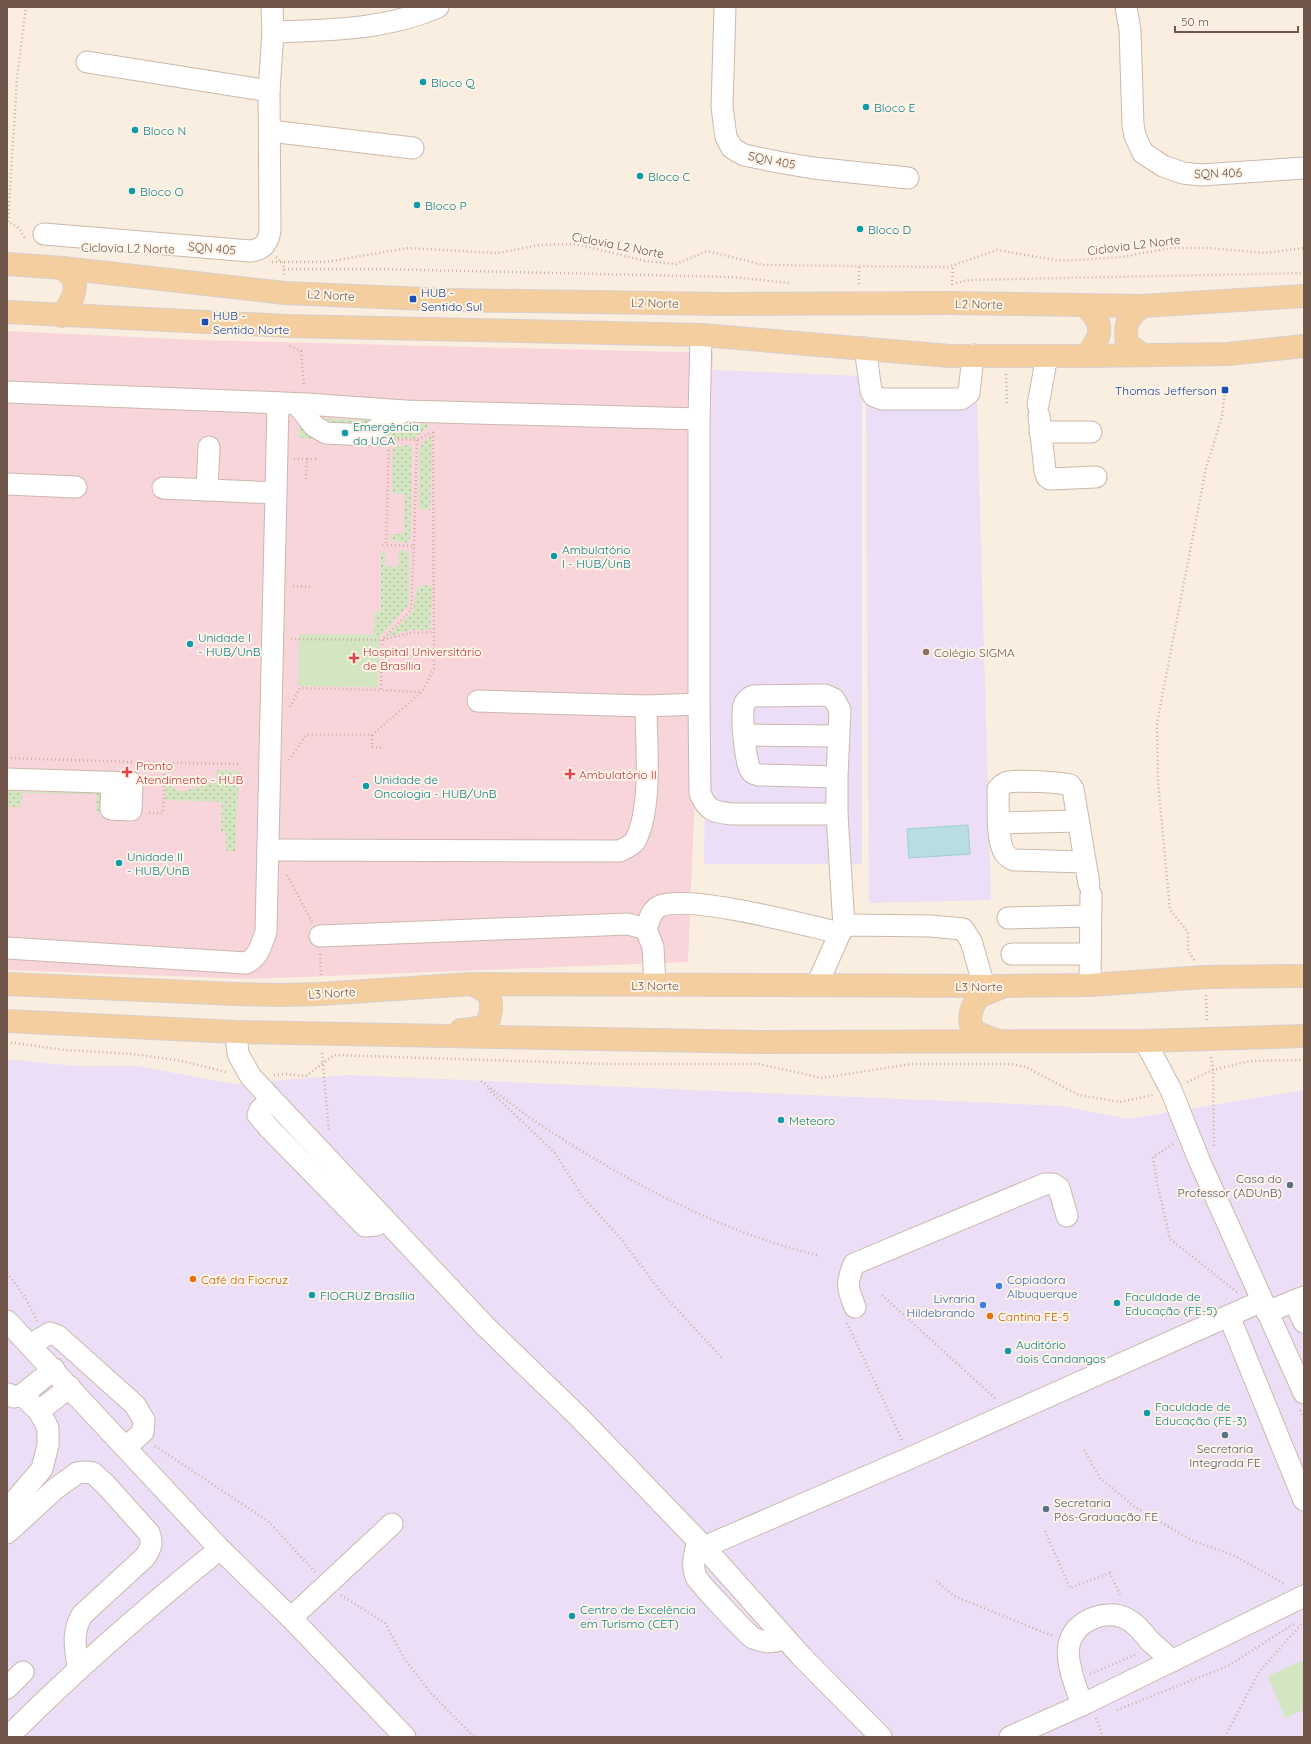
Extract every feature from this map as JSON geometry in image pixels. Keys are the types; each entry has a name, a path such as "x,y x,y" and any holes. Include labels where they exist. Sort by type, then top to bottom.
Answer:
{"main road":[{"name":"L2 Norte","path":"7,264 63,268 285,293 449,300 722,304 951,303 1142,306 1304,296"},
{"path":"61,316 72,302 74,284 72,277 63,268"},
{"path":"1085,306 1095,315 1100,334 1086,356"},
{"path":"1142,306 1130,316 1127,323 1126,337 1127,344 1143,354"},
{"path":"7,312 61,316 286,326 701,335 950,356 973,354 1006,356 1228,354 1304,346"},
{"name":"L3 Norte","path":"7,984 281,995 320,994 472,984 993,986 1090,985 1205,977 1304,976"},
{"path":"431,1035 481,1027 487,1022 491,1009 488,995 485,991 472,984"},
{"path":"993,986 978,997 971,1012 970,1022 975,1032 998,1041"},
{"path":"7,1021 236,1032 758,1042 1145,1041 1304,1036"}],"street":[{"path":"265,254 270,231 269,92 273,32 272,7"},
{"path":"273,32 327,30 374,26 422,14 438,7"},
{"name":"SQN 405","path":"726,7 722,107 726,138 732,148 744,155 813,168 908,178"},
{"path":"1114,7 1130,30"},
{"name":"SQN 406","path":"1126,7 1130,30 1133,125 1135,136 1143,153 1150,159 1172,170 1201,175 1304,168"},
{"path":"87,62 269,92"},
{"path":"270,131 413,148"},
{"name":"SQN 405","path":"37,240 250,251 258,250 265,254"},
{"path":"701,335 699,419 700,793 705,805 718,812 732,814 838,814"},
{"path":"865,348 871,390 874,396 882,399 961,399 966,397 968,393 973,354"},
{"path":"1047,356 1039,418 1047,477 1050,479 1096,477"},
{"path":"7,392 293,397 404,411 699,419"},
{"path":"293,397 314,426 326,433 368,435 404,411"},
{"path":"7,948 246,964 252,961 258,954 266,932 273,850 276,493 293,397"},
{"path":"1039,418 1091,432"},
{"path":"207,490 209,447"},
{"path":"7,484 76,487"},
{"path":"163,488 276,493"},
{"path":"817,985 842,930 837,777 840,710 834,699 825,695 753,696 747,699 744,706 746,755 749,768 752,773 759,775 837,777"},
{"path":"478,701 646,706 700,704"},
{"path":"273,850 620,851 635,842 643,820 646,783 646,706"},
{"path":"745,735 838,736"},
{"path":"7,779 112,782"},
{"path":"1085,862 1014,860 1007,857 1003,850 999,823 998,789 1002,784 1009,782 1070,785 1073,789 1085,862 1090,899 1090,985"},
{"path":"999,823 1078,821"},
{"path":"1008,918 1090,899"},
{"path":"655,985 653,947 646,929 653,912 660,906 698,903 842,930 851,926 922,926 963,929 971,941 993,986"},
{"path":"320,936 628,924 646,929"},
{"path":"1012,954 1090,954"},
{"path":"236,1032 238,1054 251,1078 486,1327 579,1417 701,1544 802,1657 881,1737"},
{"path":"1145,1041 1171,1090 1199,1160 1301,1399"},
{"path":"271,1098 260,1110 258,1115 269,1128 365,1226 376,1225 384,1219"},
{"path":"850,1313 848,1291 849,1277 854,1264 1045,1184 1053,1184 1059,1188 1068,1216"},
{"path":"701,1544 910,1458 1229,1316 1261,1306 1299,1299 1304,1322"},
{"path":"1229,1316 1304,1500"},
{"path":"7,1321 35,1336 54,1370 220,1548 291,1618 405,1737"},
{"path":"35,1336 50,1333 58,1336 135,1405 144,1420 143,1432 126,1447"},
{"path":"7,1510 42,1468 48,1445 48,1428 39,1411 14,1394 54,1370"},
{"path":"39,1411 70,1387"},
{"path":"7,1533 55,1489 77,1473 85,1472 93,1473 106,1485 149,1533 151,1548 145,1557 82,1615 77,1623 75,1631 78,1669"},
{"path":"291,1618 392,1524"},
{"path":"8,1737 78,1669 119,1632 220,1548"},
{"path":"1010,1737 1089,1712 1172,1661 1298,1591"},
{"path":"1089,1712 1069,1663 1068,1646 1074,1630 1084,1623 1098,1616 1115,1615 1126,1619 1139,1627 1149,1640 1172,1661"},
{"path":"7,1688 23,1672"}],"path":[{"path":"26,7 17,78 8,222 37,240"},
{"name":"Ciclovia L2 Norte","path":"265,254 283,263 326,262 408,248 498,252 539,245 576,244 645,261 676,264 707,251 764,265 948,267 997,250 1061,261 1122,257 1170,248 1209,248 1265,253 1304,248"},
{"path":"265,254 283,263 285,293"},
{"path":"859,266 859,284"},
{"path":"284,269 379,269 732,277 794,284"},
{"path":"945,283 969,280 1304,273"},
{"path":"852,284 867,284"},
{"path":"289,345 301,351 293,397"},
{"path":"1006,356 1007,405"},
{"path":"1214,1149 1212,1070 1208,1038 1205,977 1188,950 1188,932 1170,910 1158,782 1157,723 1206,468 1222,417 1225,390"},
{"path":"289,761 306,736 372,735 422,692 434,668 433,427"},
{"path":"381,690 382,640 411,610 417,440 433,432"},
{"path":"386,545 390,439"},
{"path":"294,458 316,459"},
{"path":"306,480 307,459"},
{"path":"382,545 414,546"},
{"path":"290,586 313,587"},
{"path":"288,639 382,640 411,633 434,632"},
{"path":"288,704 288,712 300,688 422,692"},
{"path":"372,735 372,748 384,748"},
{"path":"137,762 238,764"},
{"path":"142,812 164,813 165,762"},
{"path":"273,850 288,880 320,936 321,977"},
{"path":"320,1034 324,1063 331,1163"},
{"path":"7,1042 65,1050 133,1054 182,1061 251,1078 285,1074 306,1076 334,1055 609,1064 759,1064 822,1078 911,1064 1010,1064 1026,1067 1079,1096 1120,1102 1171,1090 1212,1070 1250,1061 1304,1060"},
{"path":"723,1359 660,1292 620,1239 582,1196 555,1153 481,1081 546,1129 598,1161 680,1206 787,1248 818,1255"},
{"path":"1174,1140 1173,1144 1153,1157 1156,1178 1170,1239 1261,1306"},
{"path":"7,1273 25,1297 35,1336"},
{"path":"882,1295 1011,1413"},
{"path":"850,1313 910,1458"},
{"path":"1301,1399 1304,1419"},
{"path":"153,1444 268,1521 326,1585 385,1623 404,1658 426,1686 474,1737"},
{"path":"1084,1450 1100,1478 1135,1507 1193,1541 1233,1555 1298,1591"},
{"path":"936,1581 954,1596 975,1605 1057,1638 1071,1637"},
{"path":"1111,1713 1228,1666 1304,1617"},
{"path":"1225,1737 1259,1672 1304,1622"},
{"path":"1089,1712 1103,1716"}],"shaded area":[{"name":"Hospital Universitário de Brasília","path":"7,331 197,340 713,353 688,962 250,979 7,970"},
{"path":"712,370 862,376 862,864 704,864"},
{"name":"Colégio SIGMA","path":"977,401 991,900 869,903 866,405"},
{"path":"7,1059 75,1066 136,1066 235,1084 348,1075 1062,1106 1129,1119 1304,1090 1304,1737 7,1737"}],"green space":[{"path":"319,418 384,421 378,425 323,425"},
{"path":"299,420 329,439 299,438"},
{"path":"389,421 430,425 413,439 371,437"},
{"path":"432,436 430,510 419,508 419,450 423,442"},
{"path":"408,445 412,447 410,542 399,543 399,541 391,541 391,534 404,534 405,494 392,493 393,447"},
{"path":"399,549 409,552 409,604 379,638 379,635 374,635 375,611 381,611 381,552 385,551 385,566 398,567"},
{"path":"432,585 430,630 410,630 385,638 413,611 415,595 419,586"},
{"path":"299,634 379,635 378,687 298,686"},
{"path":"216,770 239,771 235,851 226,851 226,832 221,832 222,802 165,800 166,776 171,786 181,792 215,782 217,779"},
{"path":"7,791 101,793 100,812 96,812 96,794 22,793 21,807 7,807"},
{"path":"1304,1660 1304,1710 1285,1718 1268,1676"}],"water":[{"path":"968,825 970,854 909,858 907,829"}],"place":[{"name":"Bloco Q","path":"423,82"},
{"name":"Bloco E","path":"866,107"},
{"name":"Bloco N","path":"135,130"},
{"name":"Bloco C","path":"640,176"},
{"name":"Bloco O","path":"132,191"},
{"name":"Bloco P","path":"417,205"},
{"name":"Bloco D","path":"860,229"},
{"name":"HUB - Sentido Sul","path":"413,299"},
{"name":"HUB - Sentido Norte","path":"205,322"},
{"name":"Thomas Jefferson","path":"1225,390"},
{"name":"Emergência da UCA","path":"345,433"},
{"name":"Ambulatório I - HUB/UnB","path":"554,556"},
{"name":"Unidade I - HUB/UnB","path":"190,644"},
{"name":"Colégio SIGMA","path":"926,652"},
{"name":"Hospital Universitário de Brasília","path":"354,658"},
{"name":"Pronto Atendimento - HUB","path":"127,772"},
{"name":"Ambulatório II","path":"570,774"},
{"name":"Unidade de Oncologia - HUB/UnB","path":"366,786"},
{"name":"Unidade II - HUB/UnB","path":"119,863"},
{"name":"Meteoro","path":"781,1120"},
{"name":"Casa do Professor (ADUnB)","path":"1290,1185"},
{"name":"Café da Fiocruz","path":"193,1279"},
{"name":"Copiadora Albuquerque","path":"999,1286"},
{"name":"FIOCRUZ Brasília","path":"312,1295"},
{"name":"Faculdade de Educação (FE-5)","path":"1117,1303"},
{"name":"Livraria Hildebrando","path":"983,1305"},
{"name":"Cantina FE-5","path":"990,1316"},
{"name":"Auditório dois Candangos","path":"1008,1351"},
{"name":"Faculdade de Educação (FE-3)","path":"1147,1413"},
{"name":"Secretaria Integrada FE","path":"1225,1435"},
{"name":"Secretaria Pós-Graduação FE","path":"1046,1509"},
{"name":"Centro de Excelência em Turismo (CET)","path":"572,1616"}]}
